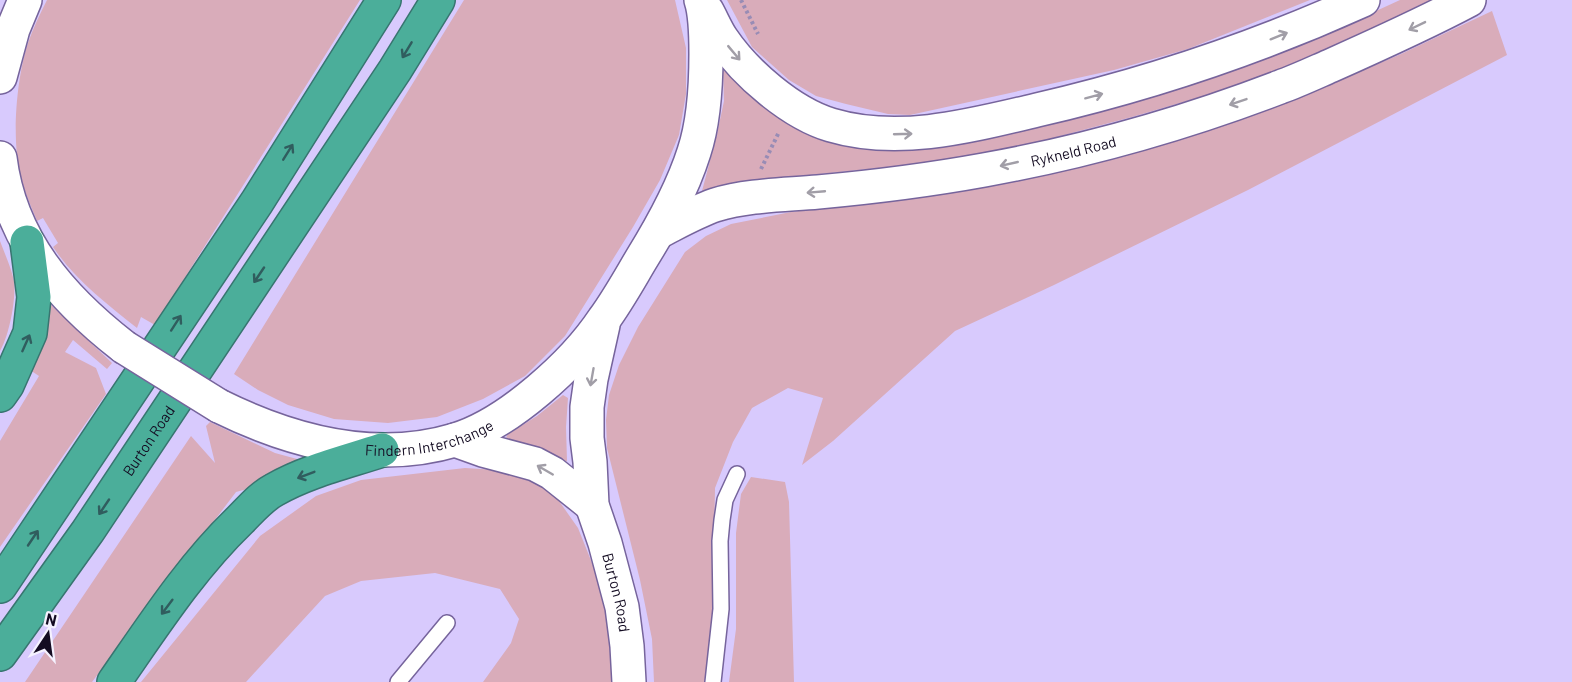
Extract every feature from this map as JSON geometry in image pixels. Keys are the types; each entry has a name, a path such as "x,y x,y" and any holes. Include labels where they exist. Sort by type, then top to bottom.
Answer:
{"highway":[{"path":"0,586 257,202 384,0"},
{"name":"Burton Road","path":"0,654 88,531 395,70 438,0"},
{"path":"0,395 7,385 30,333 34,297 27,242"},
{"path":"114,682 164,611 221,538 261,500 273,490 298,478 381,450"}],"street":[{"path":"0,77 13,29 25,0"},
{"path":"702,2 722,39 736,57 753,74 793,106 813,118 832,125 861,131 902,135 957,128 1087,99 1175,74 1265,41 1363,0"},
{"name":"Rykneld Road","path":"658,232 694,213 716,205 756,197 881,185 985,170 1184,120 1281,87 1379,45 1469,0"},
{"name":"Findern Interchange","path":"0,158 6,190 27,242 48,274 96,325 124,347 219,406 247,420 300,438 337,447 381,450 417,448 455,440 477,432 526,401 569,361 604,320 658,232 684,180 695,151 701,125 706,68 702,2"},
{"name":"Burton Road","path":"604,320 591,379 587,407 587,438 592,505 622,607 629,682"},
{"path":"455,440 535,464 552,472 592,505"}],"lane":[{"path":"713,682 720,609 722,520 725,500 737,474"},
{"path":"398,682 447,624"}],"path":[{"path":"741,0 757,33 763,40"},
{"path":"756,197 758,177 793,106"}],"shaded area":[{"path":"47,0 360,0 155,325 141,317 137,328 92,291 71,270 53,247 58,243 43,218 37,221 24,188 16,139 18,88 28,43"},
{"path":"464,0 675,0 686,48 686,94 679,135 660,180 565,336 525,376 483,399 437,417 388,423 334,419 288,405 258,390 234,374"},
{"path":"727,0 1310,0 1188,49 1114,70 910,115 888,114 816,96 789,80 752,47"},
{"path":"1400,0 1442,0 1315,56 1228,89 1132,117 1008,150 907,165 743,182 702,191 724,101 723,70 808,132 1149,96 1253,64"},
{"path":"1492,11 1507,55 1248,190 955,331 833,441 802,465 823,398 788,388 752,408 733,442 715,488 713,606 707,682 654,682 652,639 640,580 607,448 606,420 609,395 619,365 638,327 685,252 706,236 731,224 791,212 984,187 1122,157 1312,92 1401,54"},
{"path":"0,241 13,277 14,293 9,326 0,351"},
{"path":"47,301 112,363 107,369 73,340 65,352 96,368 106,394 0,547 0,441 39,376 27,368"},
{"path":"563,395 568,398 567,461 564,463 530,445 506,439 507,435 537,416"},
{"path":"210,422 275,453 297,459 297,462 247,489 236,492 92,682 25,682 191,436 215,463 206,426"},
{"path":"465,468 528,472 552,491 578,528 596,573 613,638 611,682 483,682 511,643 519,619 500,589 435,573 361,581 325,596 246,682 141,682 260,536 316,496 361,480"},
{"path":"751,477 785,482 789,502 794,682 729,682 736,629 736,533 741,494"}]}
